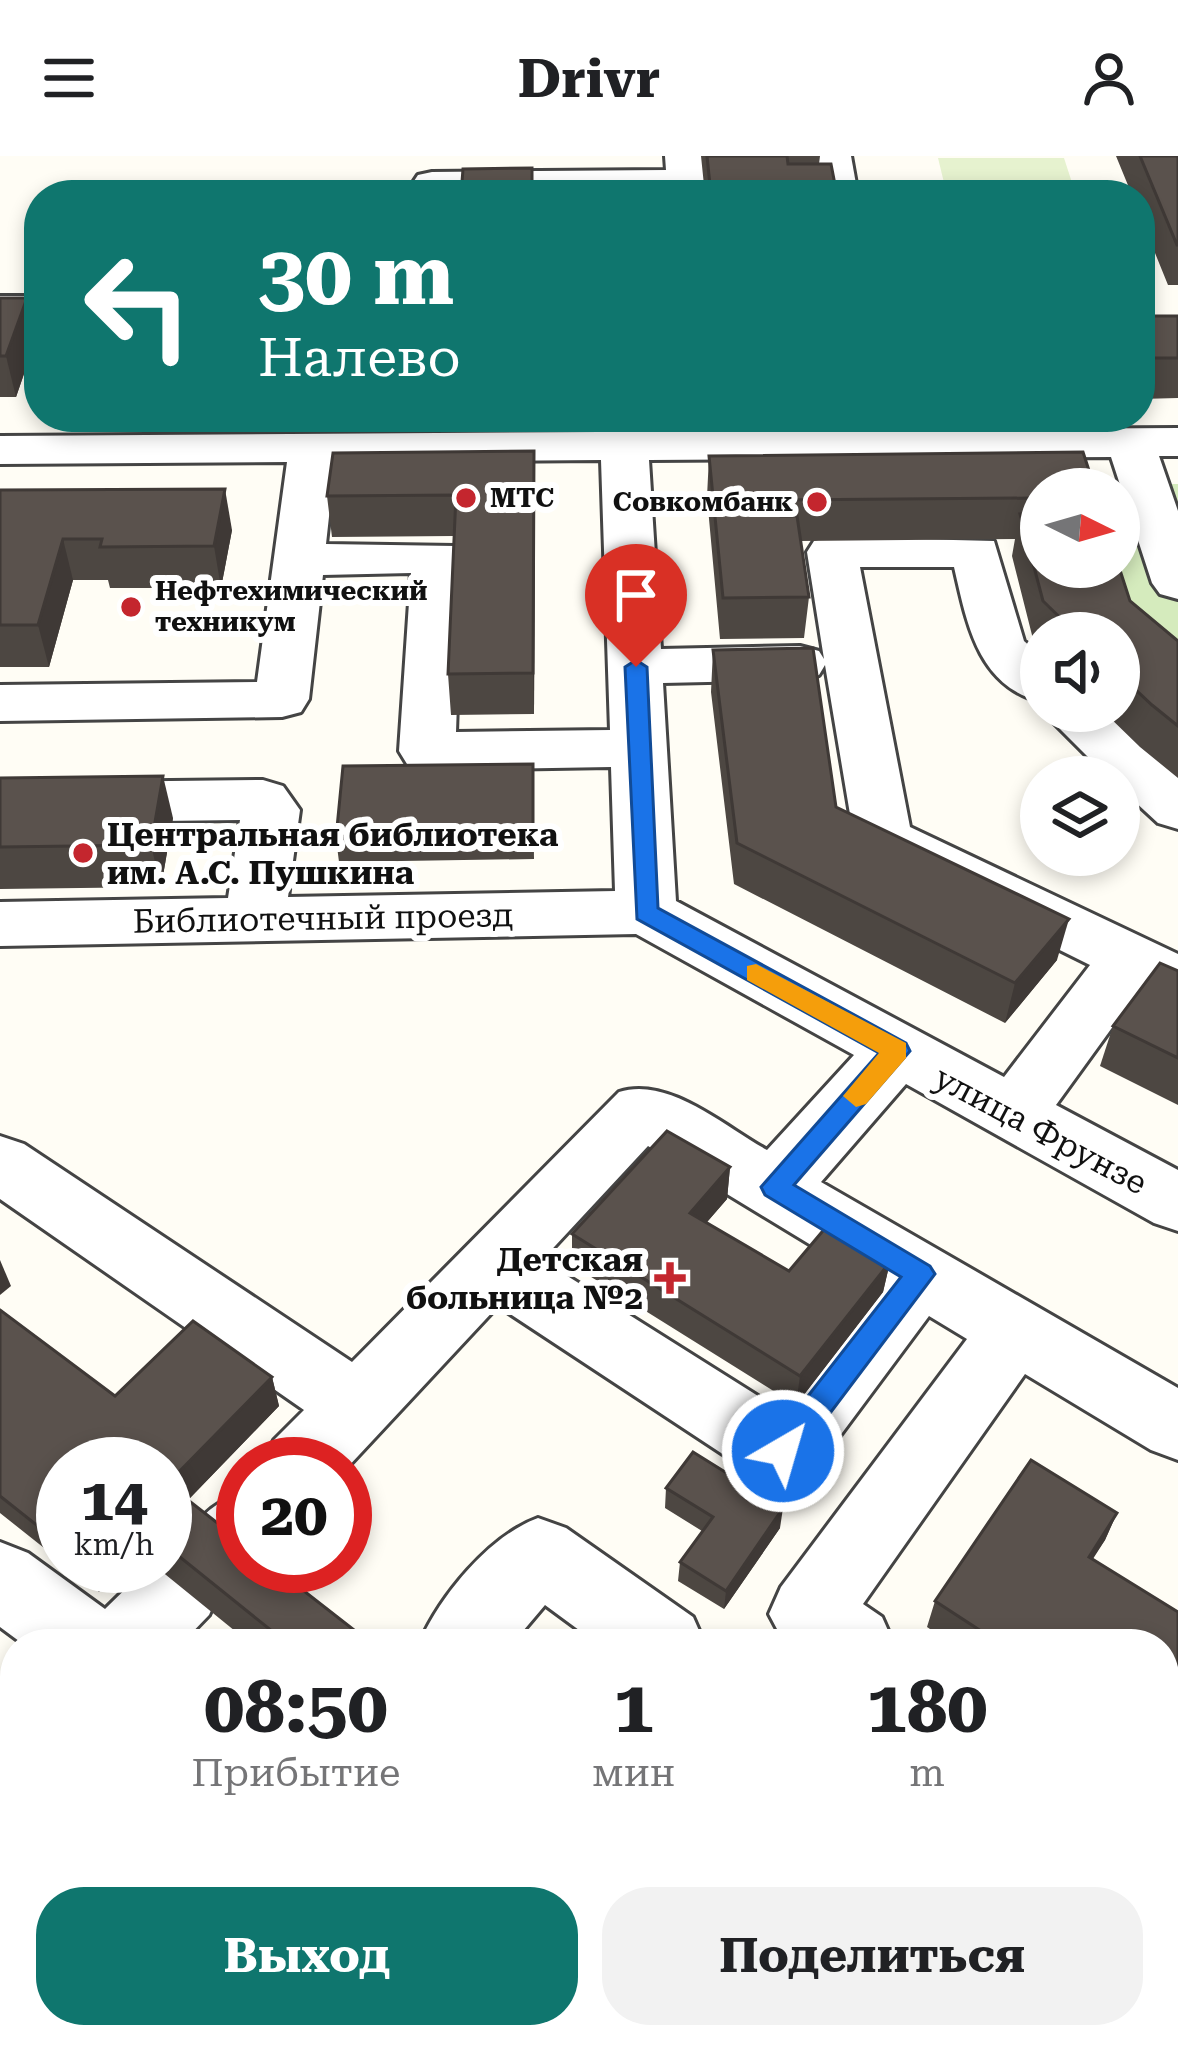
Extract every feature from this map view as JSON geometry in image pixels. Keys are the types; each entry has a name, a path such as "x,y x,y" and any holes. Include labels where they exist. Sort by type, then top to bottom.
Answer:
{"street":[{"path":"433,178 686,178"},
{"path":"624,432 646,913"},
{"path":"0,450 313,448 624,432 1154,442 1154,561"},
{"path":"0,703 281,699 313,448"},
{"path":"1012,1115 1154,969 883,838 832,551 1002,552 999,647 1020,666"},
{"path":"298,560 437,557 427,751 640,748"},
{"path":"636,667 851,662"},
{"path":"1101,732 1129,751 1178,809"},
{"path":"0,803 263,800 271,810 255,919"},
{"name":"Библиотечный проезд","path":"0,924 646,913"},
{"name":"улица Фрунзе","path":"646,913 1178,1203"},
{"path":"775,1187 897,1051"},
{"path":"327,1437 642,1110 1178,1427"},
{"path":"0,1163 356,1406"},
{"path":"492,1265 783,1451 920,1274"},
{"path":"831,1629 809,1614 1015,1331"},
{"path":"473,1629 538,1554 643,1629"},
{"path":"140,1629 214,1557"},
{"path":"0,1580 67,1629"}],"green space":[{"path":"938,158 1064,158 1071,180 943,180"},
{"path":"1140,484 1178,484 1178,672 1140,640 1140,612 1131,612 1125,588 1140,588"}],"building":[{"path":"707,156 787,156 788,164 831,164 834,180 709,180"},
{"path":"1140,156 1178,156 1178,245 1155,192 1155,180 1150,180"},
{"path":"532,168 532,180 462,180 463,169"},
{"path":"0,298 24,298 6,356 0,356"},
{"path":"1155,316 1178,316 1178,358 1155,358"},
{"path":"534,451 533,673 448,674 456,495 327,496 333,453"},
{"path":"1083,452 1088,468 1020,468 1020,498 779,500 781,516 797,516 809,597 723,598 709,456"},
{"path":"225,489 214,546 100,547 102,539 63,539 38,625 0,625 0,490"},
{"path":"1040,588 1126,588 1130,601 1178,641 1178,726 1140,694 1140,612 1054,612 1043,601"},
{"path":"813,648 836,807 1069,919 1015,983 737,843 713,650"},
{"path":"533,764 533,836 336,838 343,766"},
{"path":"163,776 151,845 0,847 0,778"},
{"path":"1160,963 1178,971 1178,1058 1113,1026"},
{"name":"Детская больница №2","path":"667,1131 730,1167 690,1213 789,1271 827,1226 890,1262 800,1376 572,1234"},
{"path":"0,1310 115,1396 193,1321 272,1377 192,1459 192,1437 36,1437 36,1525 0,1496"},
{"path":"693,1452 783,1508 726,1591 680,1562 713,1517 666,1488"},
{"path":"1031,1460 1117,1513 1089,1557 1178,1612 1178,1629 978,1629 935,1601"},
{"path":"192,1503 216,1522 216,1586 192,1567"},
{"path":"225,1593 307,1593 353,1629 269,1629"}],"slow traffic":[{"path":"756,973 897,1051 856,1096"}],"place":[{"name":"МТС","path":"466,498"},
{"name":"Совкомбанк","path":"817,502"},
{"name":"Нефтехимический техникум","path":"131,607"},
{"name":"Центральная библиотека им. А.С. Пушкина","path":"83,853"},
{"name":"Детская больница №2","path":"670,1278"}],"route":[{"path":"636,667 646,913 897,1051 775,1187 920,1274 783,1451"}]}
